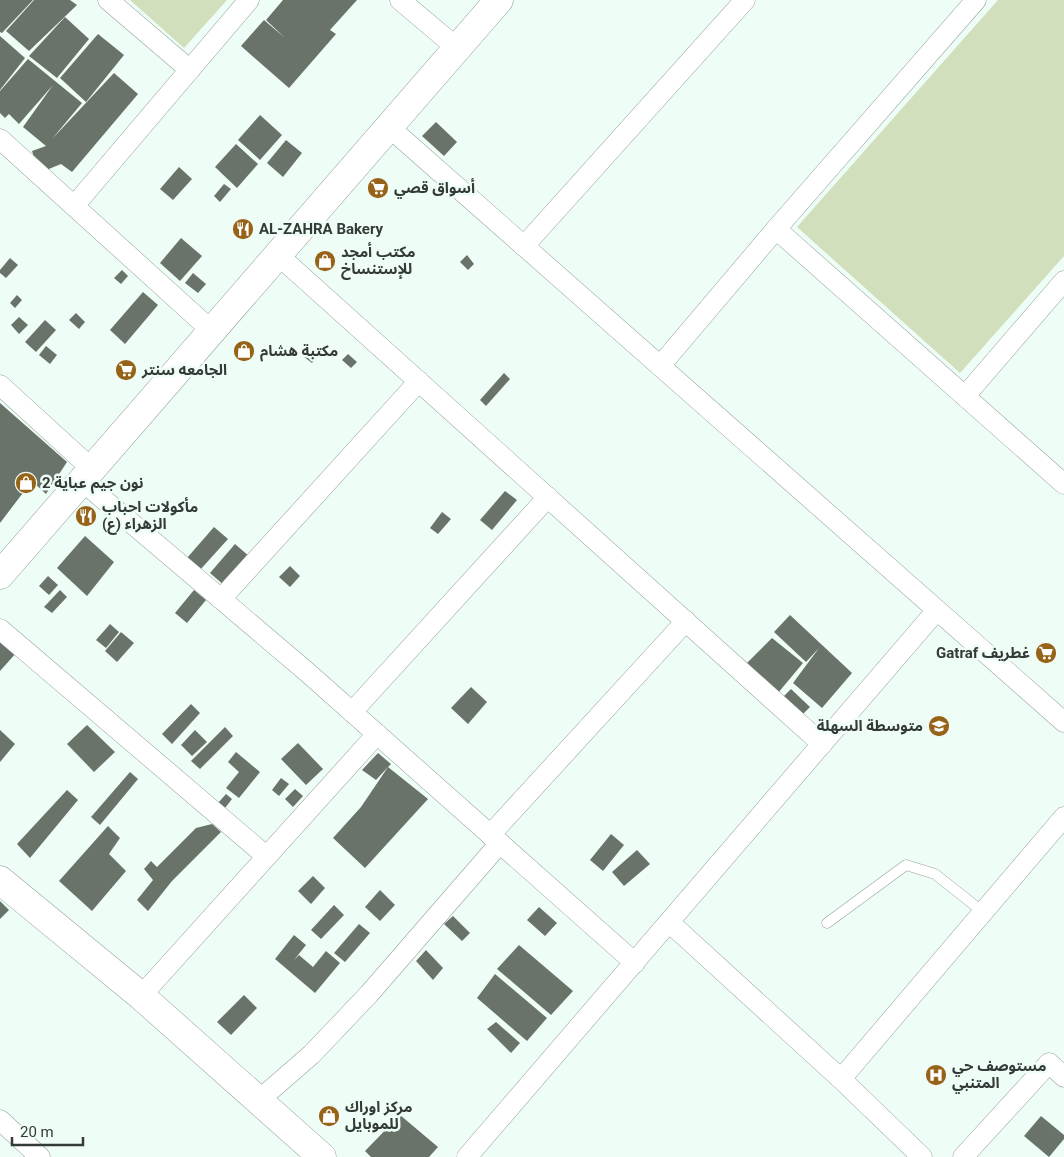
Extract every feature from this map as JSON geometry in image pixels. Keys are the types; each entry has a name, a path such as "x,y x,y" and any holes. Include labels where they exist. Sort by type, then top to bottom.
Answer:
{"street":[{"path":"108,0 190,70"},
{"path":"74,206 249,0"},
{"path":"400,0 457,48"},
{"path":"0,575 499,0"},
{"path":"524,246 745,0"},
{"path":"660,366 776,229 976,0"},
{"path":"388,127 1064,722"},
{"path":"0,139 212,331"},
{"path":"776,229 1064,484"},
{"path":"278,255 822,744"},
{"path":"965,396 1064,281"},
{"path":"221,600 419,381"},
{"path":"0,386 87,475 221,600 352,712 634,962"},
{"path":"352,712 548,498"},
{"path":"468,1157 937,610"},
{"path":"258,1101 312,1054 369,994 495,839 686,621"},
{"path":"0,629 266,856"},
{"path":"141,996 377,734"},
{"path":"841,1079 1064,817"},
{"path":"0,880 141,996 322,1157"},
{"path":"669,922 841,1079 922,1157"},
{"path":"964,1157 1048,1063 1064,1077"},
{"path":"0,1120 40,1157"}],"lane":[{"path":"827,923 906,865 936,874 983,912"}],"green space":[{"path":"130,0 227,0 184,48"},
{"path":"998,0 1064,0 1064,256 960,373 797,227"}],"building":[{"path":"0,0 33,0 2,33 0,32"},
{"path":"34,0 70,0 77,5 29,51 6,31"},
{"path":"283,0 357,0 330,30 336,34 289,88 241,46 264,20 285,38 266,20"},
{"path":"65,17 89,39 57,78 29,56"},
{"path":"98,34 124,55 86,102 60,78"},
{"path":"0,36 25,58 0,90"},
{"path":"28,59 82,103 52,139 114,73 138,94 72,172 61,164 44,171 36,163 32,151 46,146 23,127 53,85 19,124 9,114 5,118 0,113 0,91"},
{"path":"260,115 282,135 260,160 238,140"},
{"path":"436,122 457,142 444,156 422,136"},
{"path":"286,140 302,153 283,177 267,163"},
{"path":"236,144 258,164 237,188 215,167"},
{"path":"179,167 192,179 173,200 160,189"},
{"path":"224,184 231,189 220,202 214,196"},
{"path":"181,238 202,256 180,281 160,263"},
{"path":"467,255 474,264 468,270 460,262"},
{"path":"10,258 18,265 6,278 0,273 0,270"},
{"path":"122,270 128,276 121,284 114,278"},
{"path":"193,273 206,284 198,293 185,283"},
{"path":"143,292 158,305 125,344 110,330"},
{"path":"17,295 22,300 15,308 10,303"},
{"path":"76,313 85,322 79,329 69,320"},
{"path":"19,317 28,325 19,334 11,325"},
{"path":"45,320 56,330 36,352 25,342"},
{"path":"306,345 318,355 312,363 299,353"},
{"path":"46,346 57,355 50,364 39,355"},
{"path":"348,354 357,362 351,368 342,360"},
{"path":"504,373 510,379 486,406 480,400"},
{"path":"0,403 67,462 46,494 32,481 0,523"},
{"path":"505,491 517,500 492,530 480,520"},
{"path":"442,512 451,519 438,534 430,528"},
{"path":"214,527 228,539 200,570 187,558"},
{"path":"85,536 114,562 87,596 57,568"},
{"path":"235,544 250,557 225,586 210,573"},
{"path":"290,566 300,576 290,587 279,577"},
{"path":"48,576 58,585 49,595 39,586"},
{"path":"60,590 67,597 52,613 44,607"},
{"path":"194,590 206,600 187,623 175,613"},
{"path":"790,615 852,673 822,708 793,683 819,648 806,662 774,632"},
{"path":"110,624 119,632 106,648 96,640"},
{"path":"121,632 134,643 117,662 105,651"},
{"path":"0,638 17,652 0,671"},
{"path":"772,638 803,663 778,693 744,666"},
{"path":"471,687 487,702 468,724 451,708"},
{"path":"791,689 810,707 800,717 781,699"},
{"path":"191,704 200,713 172,744 162,734"},
{"path":"87,725 115,752 94,772 67,744"},
{"path":"225,727 233,736 200,769 191,761"},
{"path":"0,730 15,744 0,762"},
{"path":"195,730 207,742 192,756 181,745"},
{"path":"298,743 323,769 306,785 281,759"},
{"path":"236,752 260,772 239,798 226,788 239,772 228,762"},
{"path":"378,753 391,764 376,780 362,770"},
{"path":"388,767 428,799 365,868 333,838 361,807"},
{"path":"130,772 138,779 100,825 91,817"},
{"path":"281,778 289,784 279,796 272,790"},
{"path":"295,789 303,796 293,807 285,799"},
{"path":"67,790 78,800 30,858 17,844"},
{"path":"226,794 232,799 225,808 218,803"},
{"path":"212,824 221,832 172,881 148,911 137,900 153,880 144,869 151,861 157,867 196,828"},
{"path":"108,826 120,838 109,854 126,871 92,911 59,881"},
{"path":"611,834 624,845 603,871 590,860"},
{"path":"637,850 650,864 624,886 612,872"},
{"path":"313,876 325,888 311,904 298,891"},
{"path":"380,890 395,905 380,921 365,907"},
{"path":"0,901 9,910 0,919"},
{"path":"334,905 344,915 321,939 311,930"},
{"path":"539,907 557,923 545,936 527,920"},
{"path":"453,916 470,933 462,941 444,924"},
{"path":"359,924 370,933 345,962 334,953"},
{"path":"294,935 306,945 294,960 299,955 313,967 326,951 340,963 315,993 275,959"},
{"path":"519,945 573,991 551,1015 497,969"},
{"path":"426,950 443,968 433,980 416,961"},
{"path":"495,974 547,1018 527,1041 477,998"},
{"path":"244,995 257,1008 231,1035 217,1022"},
{"path":"496,1022 520,1043 511,1053 487,1029"},
{"path":"400,1115 438,1147 429,1157 371,1157 365,1151"},
{"path":"1041,1116 1064,1135 1064,1139 1049,1157 1024,1136"}],"place":[{"name":"أسواق قصي","path":"378,188"},
{"name":"AL-ZAHRA Bakery","path":"243,229"},
{"name":"مكتب أمجد للإستنساخ","path":"325,261"},
{"name":"مكتبة هشام","path":"244,351"},
{"name":"الجامعه سنتر","path":"126,370"},
{"name":"نون جيم عباية 2","path":"26,483"},
{"name":"مأكولات احباب الزهراء (ع)","path":"86,516"},
{"name":"Gatraf غطريف","path":"1046,653"},
{"name":"متوسطة السهلة","path":"939,726"},
{"name":"مستوصف حي المتنبي","path":"936,1075"},
{"name":"مركز اوراك للموبايل","path":"329,1116"}]}
